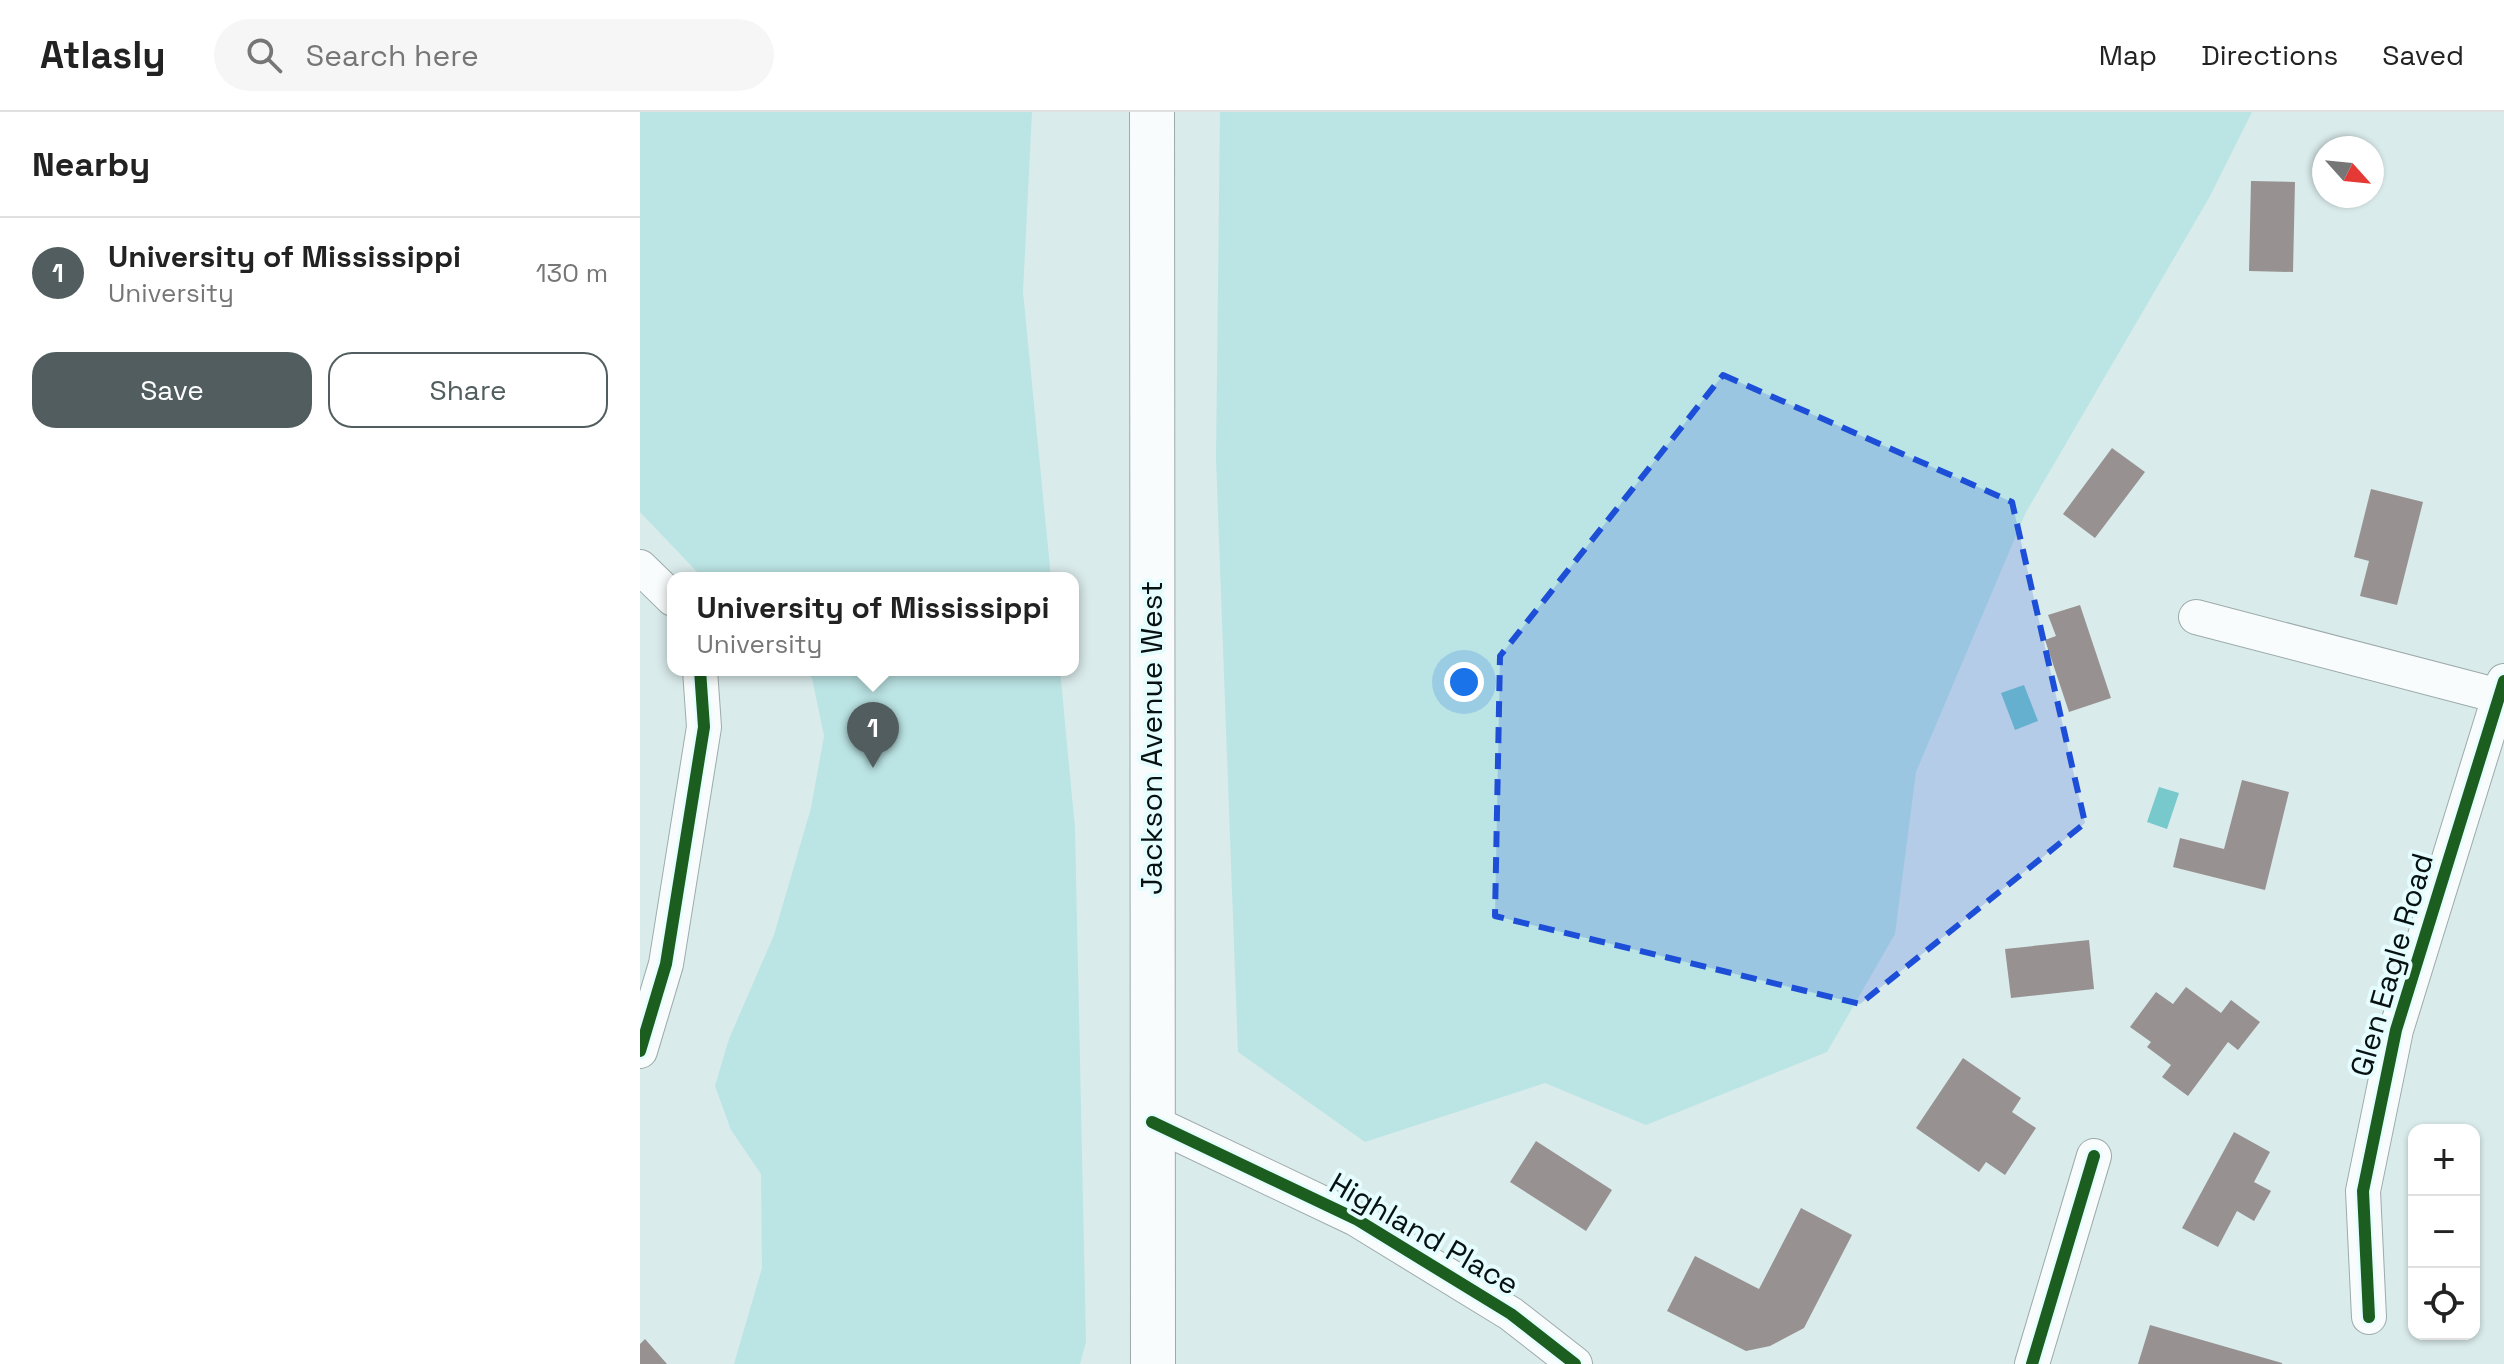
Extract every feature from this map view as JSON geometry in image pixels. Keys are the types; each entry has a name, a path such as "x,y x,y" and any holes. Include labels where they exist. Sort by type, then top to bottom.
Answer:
{"main road":[{"name":"Jackson Avenue West","path":"1152,112 1153,1364"}],"street":[{"path":"640,567 667,593"},
{"path":"2196,617 2501,689"},
{"path":"640,1051 666,964 704,727 700,676"},
{"name":"Glen Eagle Road","path":"2369,1317 2363,1191 2396,1030 2501,689"},
{"name":"Highland Place","path":"1152,1122 1356,1219 1511,1314 1575,1364"},
{"path":"2032,1364 2094,1156"}],"highlighted area":[{"path":"1723,375 2012,502 2085,823 1860,1004 1495,916 1500,656"}],"shaded area":[{"path":"640,112 1032,112 1023,292 1050,572 697,572 640,512"},
{"path":"1220,112 2252,112 2209,198 2026,512 1916,772 1895,934 1827,1052 1646,1125 1545,1083 1365,1142 1238,1052 1216,459"},
{"path":"810,676 1061,676 1075,828 1086,1342 1080,1364 734,1364 762,1268 761,1174 731,1130 715,1086 729,1039 774,935 811,808 824,736"}],"water":[{"path":"2024,685 2038,721 2015,730 2001,693"},
{"path":"2159,787 2179,793 2167,829 2147,822"}],"building":[{"path":"2251,181 2295,182 2293,272 2249,271"},
{"path":"2112,448 2145,472 2095,538 2063,514"},
{"path":"2371,489 2423,502 2397,605 2360,596 2369,561 2354,557"},
{"path":"2080,605 2111,698 2069,712 2045,640 2056,636 2048,615"},
{"path":"2242,780 2289,792 2265,890 2173,867 2180,838 2224,849"},
{"path":"2089,940 2094,989 2011,998 2005,949"},
{"path":"2186,987 2221,1013 2231,1000 2260,1022 2238,1050 2228,1042 2188,1096 2162,1077 2171,1065 2147,1047 2151,1042 2130,1027 2156,992 2173,1004"},
{"path":"1963,1058 2021,1098 2012,1112 2036,1128 2005,1175 1986,1162 1979,1172 1916,1128"},
{"path":"2234,1132 2270,1152 2254,1182 2271,1191 2254,1221 2237,1211 2218,1247 2182,1228"},
{"path":"1536,1141 1612,1190 1586,1231 1510,1182"},
{"path":"1801,1208 1852,1235 1804,1328 1770,1346 1746,1351 1667,1311 1695,1256 1759,1289"},
{"path":"2150,1325 2282,1363 2282,1364 2138,1364"},
{"path":"645,1339 667,1364 640,1364 640,1344"}],"cycle path":[{"path":"640,1051 666,964 704,727 700,676"},
{"path":"2369,1317 2363,1191 2396,1030 2504,681"},
{"path":"1152,1122 1356,1219 1511,1314 1575,1364"},
{"path":"2032,1364 2094,1156"}],"place":[{"name":"University of Mississippi","path":"873,768"}]}
